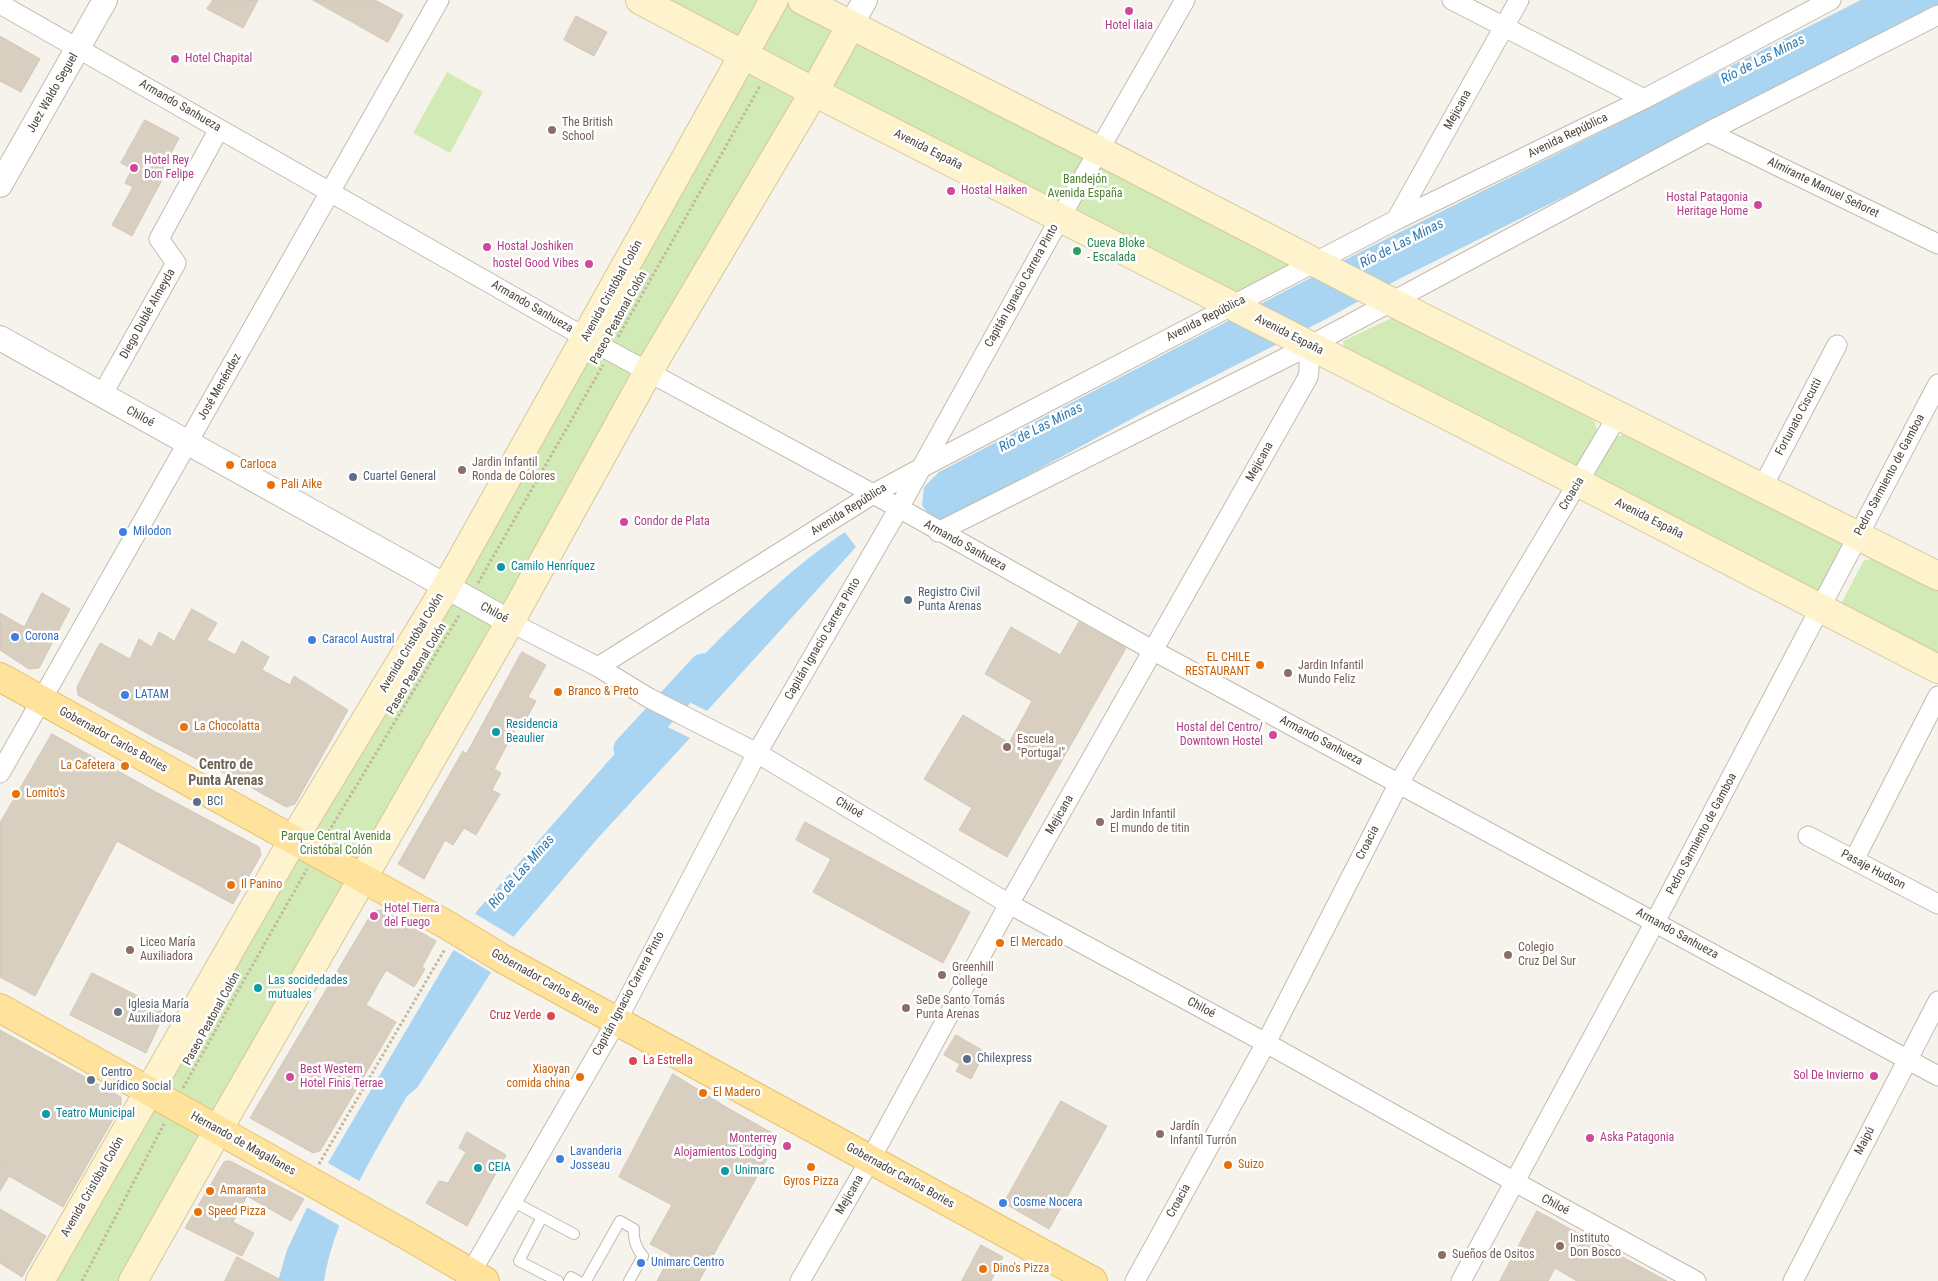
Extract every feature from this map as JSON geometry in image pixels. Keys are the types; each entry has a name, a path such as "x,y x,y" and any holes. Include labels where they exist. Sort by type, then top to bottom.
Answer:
{"main road":[{"name":"Avenida España","path":"640,0 770,67 814,92 1579,483 1938,669"},
{"name":"Avenida Cristóbal Colón","path":"40,1281 149,1091 305,846 457,593 586,338 774,0"},
{"path":"802,0 1385,298 1938,576"},
{"path":"134,1281 218,1130 510,622 648,372 814,92 851,25"},
{"name":"Gobernador Carlos Bories","path":"0,677 305,846 616,1022 1093,1281"},
{"name":"Hernando de Magallanes","path":"0,1008 353,1206 474,1278"}],"street":[{"name":"Juez Waldo Seguel","path":"0,185 105,0"},
{"name":"José Menéndez","path":"0,773 439,0"},
{"path":"851,25 865,0"},
{"name":"Capitán Ignacio Carrera Pinto","path":"474,1278 512,1201 616,1022 757,753 874,553 1098,150 1185,0"},
{"path":"1452,0 1644,99"},
{"name":"Mejicana","path":"1396,220 1519,0"},
{"name":"Avenida República","path":"598,667 873,494 923,466 1321,264 1396,220 1644,99 1831,0"},
{"name":"Armando Sanhueza","path":"0,4 586,338 899,508 938,532 1154,651 1938,1076"},
{"path":"938,532 1385,298 1938,15"},
{"name":"Diego Dublé Almeyda","path":"102,396 176,263 159,239 219,129"},
{"name":"Almirante Manuel Señoret","path":"1708,132 1938,244"},
{"name":"Chiloé","path":"0,338 457,593 598,667 649,698 757,753 1009,904 1266,1043 1514,1182 1696,1281"},
{"name":"Mejicana","path":"800,1281 870,1160 1009,904 1308,377 1309,371 1303,342"},
{"name":"Fortunato Ciscutti","path":"1762,488 1837,345"},
{"name":"Pedro Sarmiento de Gamboa","path":"1461,1281 1655,922 1938,384"},
{"name":"Croacia","path":"1135,1281 1266,1043 1399,783 1618,415"},
{"path":"1854,860 1938,696"},
{"name":"Pasaje Hudson","path":"1808,836 1938,904"},
{"name":"Maipú","path":"1793,1281 1938,1001"}],"lane":[{"path":"512,1201 574,1234"},
{"path":"542,1216 520,1261 558,1281"},
{"path":"586,1281 620,1222 634,1229 633,1234 638,1251 643,1256 629,1281"},
{"path":"569,1281 571,1277 578,1281"}],"path":[{"name":"Paseo Peatonal Colón","path":"82,1281 174,1105 305,846 457,593 611,351 770,67"},
{"path":"309,1181 451,928"}],"green space":[{"name":"Bandejón Avenida España","path":"660,0 783,0 1298,262 1231,296"},
{"name":"Parque Central Avenida Cristóbal Colón","path":"743,62 798,92 126,1281 47,1281"},
{"path":"447,72 483,92 450,153 413,133"},
{"path":"1396,316 1595,421 1597,431 1577,467 1345,355 1343,341"},
{"path":"1627,434 1842,543 1844,553 1823,592 1811,598 1596,488 1594,473 1615,437"},
{"path":"1874,559 1938,591 1938,661 1843,613 1842,602 1864,560"}],"water":[{"path":"1861,0 1938,0 1938,6 1628,165 1399,279 1328,318 1146,411 936,525 922,505 924,487 939,472 1362,251"},
{"path":"845,532 856,547 707,711 667,691 774,587 820,549"},
{"path":"647,717 690,738 598,838 515,935 417,1088 407,1096 369,1162 346,1209 329,1257 324,1281 278,1281 287,1250 329,1161 476,912"}],"pier":[{"path":"474,913 514,937 492,973 452,949"},
{"path":"326,1162 361,1182 342,1227 305,1206"}],"building":[{"path":"213,0 258,0 243,28 207,9"},
{"path":"313,0 375,0 403,15 388,42"},
{"path":"576,16 607,32 594,56 564,40"},
{"path":"0,36 40,59 21,92 0,81"},
{"path":"145,120 179,138 167,161 171,163 132,236 112,225 133,187 125,183 132,169 121,163"},
{"path":"42,593 70,609 39,668 29,669 0,650 0,613 24,627"},
{"path":"192,609 217,623 207,640 235,655 242,641 269,657 262,670 290,685 294,676 348,710 295,804 286,807 78,695 77,687 100,643 130,659 139,639 152,647 159,632 174,641"},
{"name":"Escuela \"Portugal\"","path":"1079,622 1126,648 1007,857 959,830 972,808 924,779 963,715 1009,743 1032,701 985,674 1011,627 1060,655"},
{"path":"522,652 546,665 528,697 536,701 524,723 520,721 494,769 501,773 492,790 500,794 476,835 464,828 453,845 445,840 424,879 398,864 463,751 466,754"},
{"path":"52,734 259,847 261,855 233,904 117,841 35,996 0,977 0,823"},
{"path":"805,822 970,912 943,963 813,892 831,859 796,840"},
{"path":"383,910 436,941 422,967 425,969 414,987 386,970 366,1005 396,1022 320,1151 313,1153 250,1118 373,911"},
{"name":"Iglesia María Auxiliadora","path":"92,973 166,1010 146,1053 70,1015"},
{"path":"0,1030 121,1097 121,1105 63,1207 9,1176 0,1191"},
{"name":"Chilexpress","path":"956,1035 985,1052 971,1079 956,1071 960,1064 944,1055"},
{"path":"673,1074 779,1137 699,1281 657,1281 671,1255 650,1244 672,1205 619,1177"},
{"path":"1061,1101 1107,1126 1049,1229 1004,1203"},
{"name":"CEIA","path":"467,1132 506,1155 467,1226 426,1203 439,1181 448,1183 466,1152 459,1148"},
{"path":"230,1161 304,1199 291,1221 247,1196 233,1222 254,1233 242,1256 185,1228 224,1162"},
{"path":"0,1209 46,1236 22,1277 0,1263"},
{"name":"Instituto Don Bosco","path":"1537,1211 1667,1281 1577,1281 1555,1268 1548,1281 1500,1281"},
{"name":"Dino's Pizza","path":"981,1245 1003,1257 991,1281 962,1281"},
{"path":"237,1257 283,1281 225,1281"}],"waterway":[{"name":"Río de Las Minas","path":"628,749 703,668"}],"place":[{"name":"Hotel ilaia","path":"1129,11"},
{"name":"Hotel Chapital","path":"175,59"},
{"name":"The British School","path":"552,130"},
{"name":"Hotel Rey Don Felipe","path":"134,168"},
{"name":"Hostal Haiken","path":"951,191"},
{"name":"Hostal Patagonia Heritage Home","path":"1758,205"},
{"name":"Hostal Joshiken","path":"487,247"},
{"name":"Cueva Bloke - Escalada","path":"1077,251"},
{"name":"hostel Good Vibes","path":"589,264"},
{"name":"CarIoca","path":"230,465"},
{"name":"Jardin Infantil Ronda de Colores","path":"462,470"},
{"name":"Cuartel General","path":"353,477"},
{"name":"Pali Aike","path":"271,485"},
{"name":"Condor de Plata","path":"624,522"},
{"name":"Milodon","path":"123,532"},
{"name":"Camilo Henríquez","path":"501,567"},
{"name":"Registro Civil Punta Arenas","path":"908,600"},
{"name":"Corona","path":"15,637"},
{"name":"Caracol Austral","path":"312,640"},
{"name":"EL CHILE RESTAURANT","path":"1260,665"},
{"name":"Jardin Infantil Mundo Feliz","path":"1288,673"},
{"name":"Branco & Preto","path":"558,692"},
{"name":"LATAM","path":"125,695"},
{"name":"La Chocolatta","path":"184,727"},
{"name":"Residencia Beaulier","path":"496,732"},
{"name":"Hostal del Centro/ Downtown Hostel","path":"1273,735"},
{"name":"Escuela \"Portugal\"","path":"1007,747"},
{"name":"La Cafetera","path":"125,766"},
{"name":"Lomito's","path":"16,794"},
{"name":"BCI","path":"197,802"},
{"name":"Jardin Infantil El mundo de titin","path":"1100,822"},
{"name":"Il Panino","path":"231,885"},
{"name":"Hotel Tierra del Fuego","path":"374,916"},
{"name":"El Mercado","path":"1000,943"},
{"name":"Liceo María Auxiliadora","path":"130,950"},
{"name":"Colegio Cruz Del Sur","path":"1508,955"},
{"name":"Greenhill College","path":"942,975"},
{"name":"Las socidedades mutuales","path":"258,988"},
{"name":"SeDe Santo Tomás Punta Arenas","path":"906,1008"},
{"name":"Iglesia María Auxiliadora","path":"118,1012"},
{"name":"Cruz Verde","path":"551,1016"},
{"name":"Chilexpress","path":"967,1059"},
{"name":"La Estrella","path":"633,1061"},
{"name":"Sol De Invierno","path":"1874,1076"},
{"name":"Best Western Hotel Finis Terrae","path":"290,1077"},
{"name":"Xiaoyan comida china","path":"580,1077"},
{"name":"Centro Jurídico Social","path":"91,1080"},
{"name":"El Madero","path":"703,1093"},
{"name":"Teatro Municipal","path":"46,1114"},
{"name":"Jardín Infantíl Turrón","path":"1160,1134"},
{"name":"Aska Patagonia","path":"1590,1138"},
{"name":"Monterrey Alojamientos Lodging","path":"787,1146"},
{"name":"Lavanderia Josseau","path":"560,1159"},
{"name":"Suizo","path":"1228,1165"},
{"name":"Gyros Pizza","path":"811,1167"},
{"name":"CEIA","path":"478,1168"},
{"name":"Unimarc","path":"725,1171"},
{"name":"Amaranta","path":"210,1191"},
{"name":"Cosme Nocera","path":"1003,1203"},
{"name":"Speed Pizza","path":"198,1212"},
{"name":"Instituto Don Bosco","path":"1560,1246"},
{"name":"Sueños de Ositos","path":"1442,1255"},
{"name":"Unimarc Centro","path":"641,1263"},
{"name":"Dino's Pizza","path":"983,1269"}],"district":[{"name":"Centro de Punta Arenas","path":"226,774"}]}
